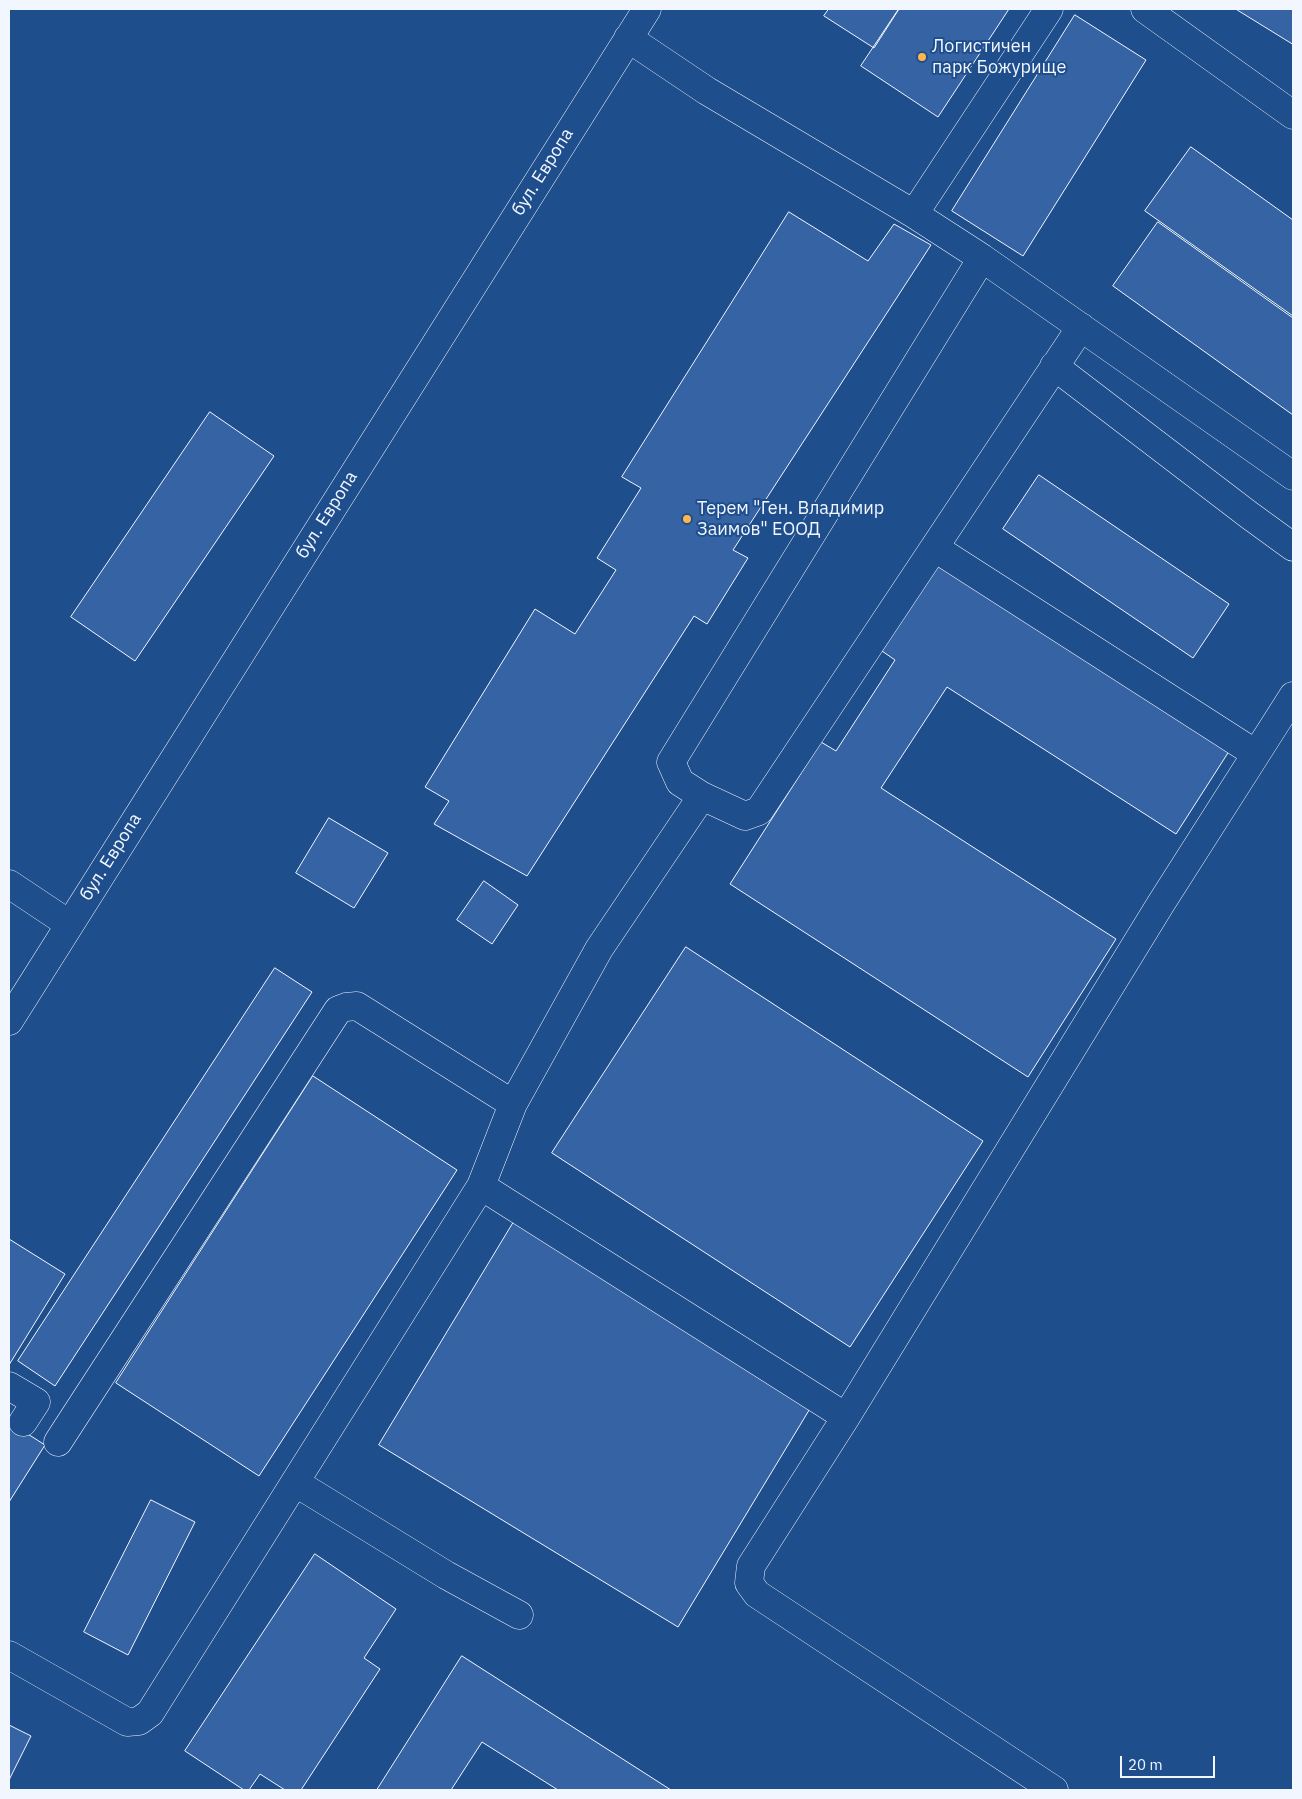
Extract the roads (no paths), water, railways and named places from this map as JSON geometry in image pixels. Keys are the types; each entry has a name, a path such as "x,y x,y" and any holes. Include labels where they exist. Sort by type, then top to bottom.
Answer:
{"street":[{"name":"бул. Европа","path":"9,1021 647,9"},
{"path":"914,214 1049,9"},
{"path":"1145,9 1293,115"},
{"path":"628,38 707,91 914,214 982,258 1293,476"},
{"path":"982,258 671,762 680,782 702,796 745,816 759,811 1081,327"},
{"path":"1054,366 1248,515 1293,546"},
{"path":"935,548 1256,754"},
{"path":"1054,1790 757,1594 749,1583 751,1566 846,1417 1020,1130 1293,696"},
{"path":"9,1655 127,1722 138,1721 150,1713 481,1186 513,1104 600,949 702,796"},
{"path":"9,884 69,924"},
{"path":"58,1442 338,1010 357,1006 513,1104"},
{"path":"481,1186 846,1417"},
{"path":"9,1386 36,1402 23,1422"},
{"path":"296,1483 446,1574 519,1615"}],"place":[{"name":"Логистичен парк Божурище","path":"922,57"},
{"name":"Терем \"Ген. Владимир Заимов\" ЕООД","path":"687,519"}]}
